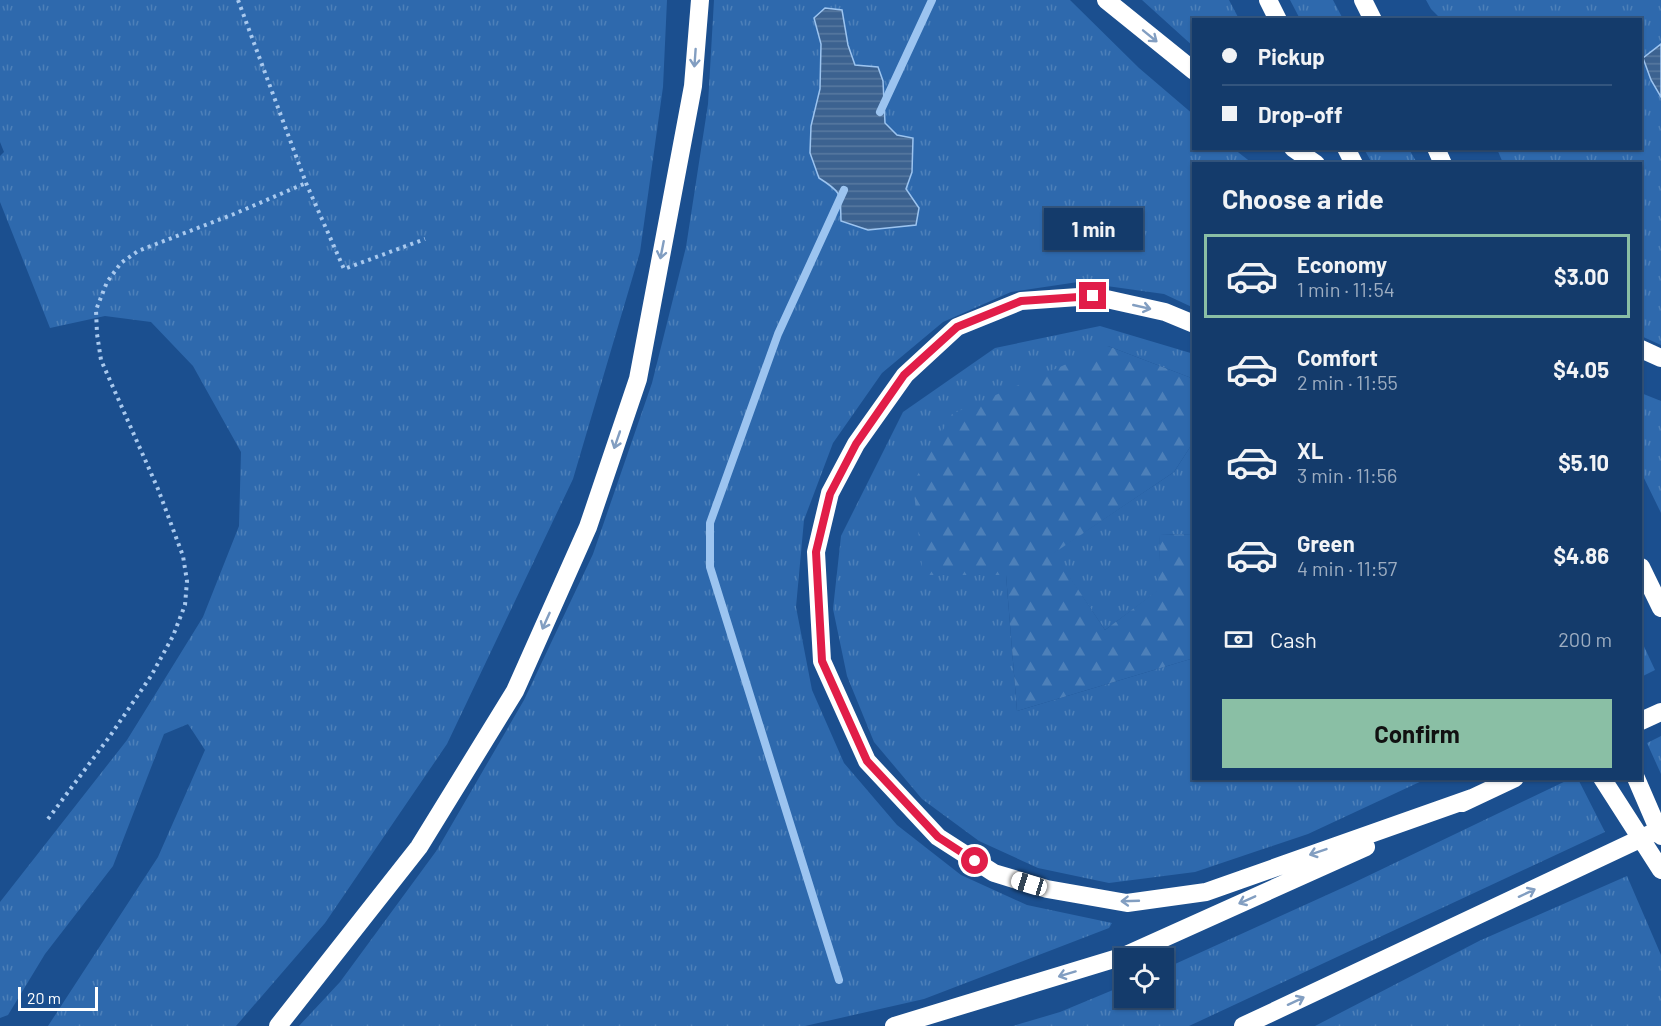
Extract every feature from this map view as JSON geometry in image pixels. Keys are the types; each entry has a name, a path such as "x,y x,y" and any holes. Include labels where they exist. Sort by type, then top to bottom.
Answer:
{"highway":[{"path":"278,1026 397,876 425,837 515,691 588,527 638,379 693,86 700,0"},
{"path":"1106,0 1192,69"},
{"path":"1268,0 1277,18"},
{"path":"1363,0 1371,18"},
{"path":"1296,150 1313,162"},
{"path":"1192,323 1165,312 1093,296 1021,301 957,327 904,375 856,444 830,494 816,552 822,661 867,761 938,837 994,873 1047,889 1127,903 1206,892 1472,798"},
{"path":"1642,349 1661,358"},
{"path":"1642,569 1656,590 1661,608"},
{"path":"1642,721 1661,712"},
{"path":"894,1026 1124,956 1511,780"},
{"path":"1603,780 1661,870"},
{"path":"1637,780 1661,836"},
{"path":"1243,1026 1661,830"}],"path":[{"path":"238,0 306,183 344,269 425,239"},
{"path":"48,819 151,676 173,636 185,605 187,581 183,556 158,489 102,360 97,334 96,310 103,291 121,263 138,251 306,183"}],"green space":[{"path":"0,0 667,0 663,87 640,252 573,479 447,744 325,923 236,1026 48,1026 158,857 205,750 188,724 164,734 113,866 45,954 8,1015 0,1018 0,902 127,740 203,617 239,526 241,452 193,366 151,322 105,316 50,328 0,202 0,156 4,152 0,142"},
{"path":"714,0 1070,0 1139,68 1192,113 1192,150 1235,150 1251,162 1192,162 1192,307 1164,294 1078,282 1011,292 943,322 882,373 833,443 804,520 796,607 812,690 844,763 897,825 961,875 1027,905 1112,923 1109,928 924,999 805,1026 299,1026 340,982 437,850 524,700 593,554 652,383 686,247 708,104","holes":["842,10 848,45 855,65 878,67 883,81 885,123 909,153 911,168 906,189 919,208 841,221 839,195 819,178 811,126 820,89 821,44"]},
{"path":"1142,0 1229,0 1238,18 1192,18 1192,45"},
{"path":"1290,0 1333,0 1342,18 1299,18"},
{"path":"1426,0 1661,0 1661,44 1643,58 1651,80 1661,97 1661,345 1642,336 1642,162 1503,162 1497,150 1642,150 1642,18 1440,18"},
{"path":"1365,150 1410,150 1416,162 1371,162"},
{"path":"1100,326 1192,353 1192,378 1108,346 1006,575 1017,711 1192,659 1192,780 1424,780 1308,834 1195,872 1109,883 1038,868 979,841 922,799 874,742 847,676 833,609 841,536 903,412 995,348"},
{"path":"1108,346 1192,378 1192,444 1174,472 1054,553 1105,630 1158,590 1160,535 1192,534 1192,659 1017,711 1006,575 923,575 913,483 952,414"},
{"path":"1642,393 1661,401 1661,513 1642,474"},
{"path":"1192,444 1192,534 1160,535 1159,590 1105,630 1053,553 1174,472"},
{"path":"1642,642 1655,670 1642,676"},
{"path":"1661,736 1661,774 1647,743"},
{"path":"1568,780 1579,780 1605,832 1189,1026 1013,1026 1060,1012 1114,990 1114,1008 1174,1008 1174,964 1351,884"},
{"path":"1627,876 1661,955 1661,1026 1315,1026 1479,941"}],"shaded area":[{"path":"825,8 842,10 848,45 855,65 878,67 883,81 885,123 897,135 913,138 912,172 906,189 919,208 916,225 868,230 841,221 839,195 819,178 810,153 811,126 820,89 821,44 814,18"},
{"path":"1661,44 1661,97 1651,80 1643,58"}],"waterway":[{"path":"880,112 932,0"},
{"path":"839,980 710,567 710,523 778,334 844,190"}],"route":[{"path":"975,861 938,837 867,761 822,661 816,552 830,494 856,444 904,375 957,327 1021,301 1093,296"}]}
